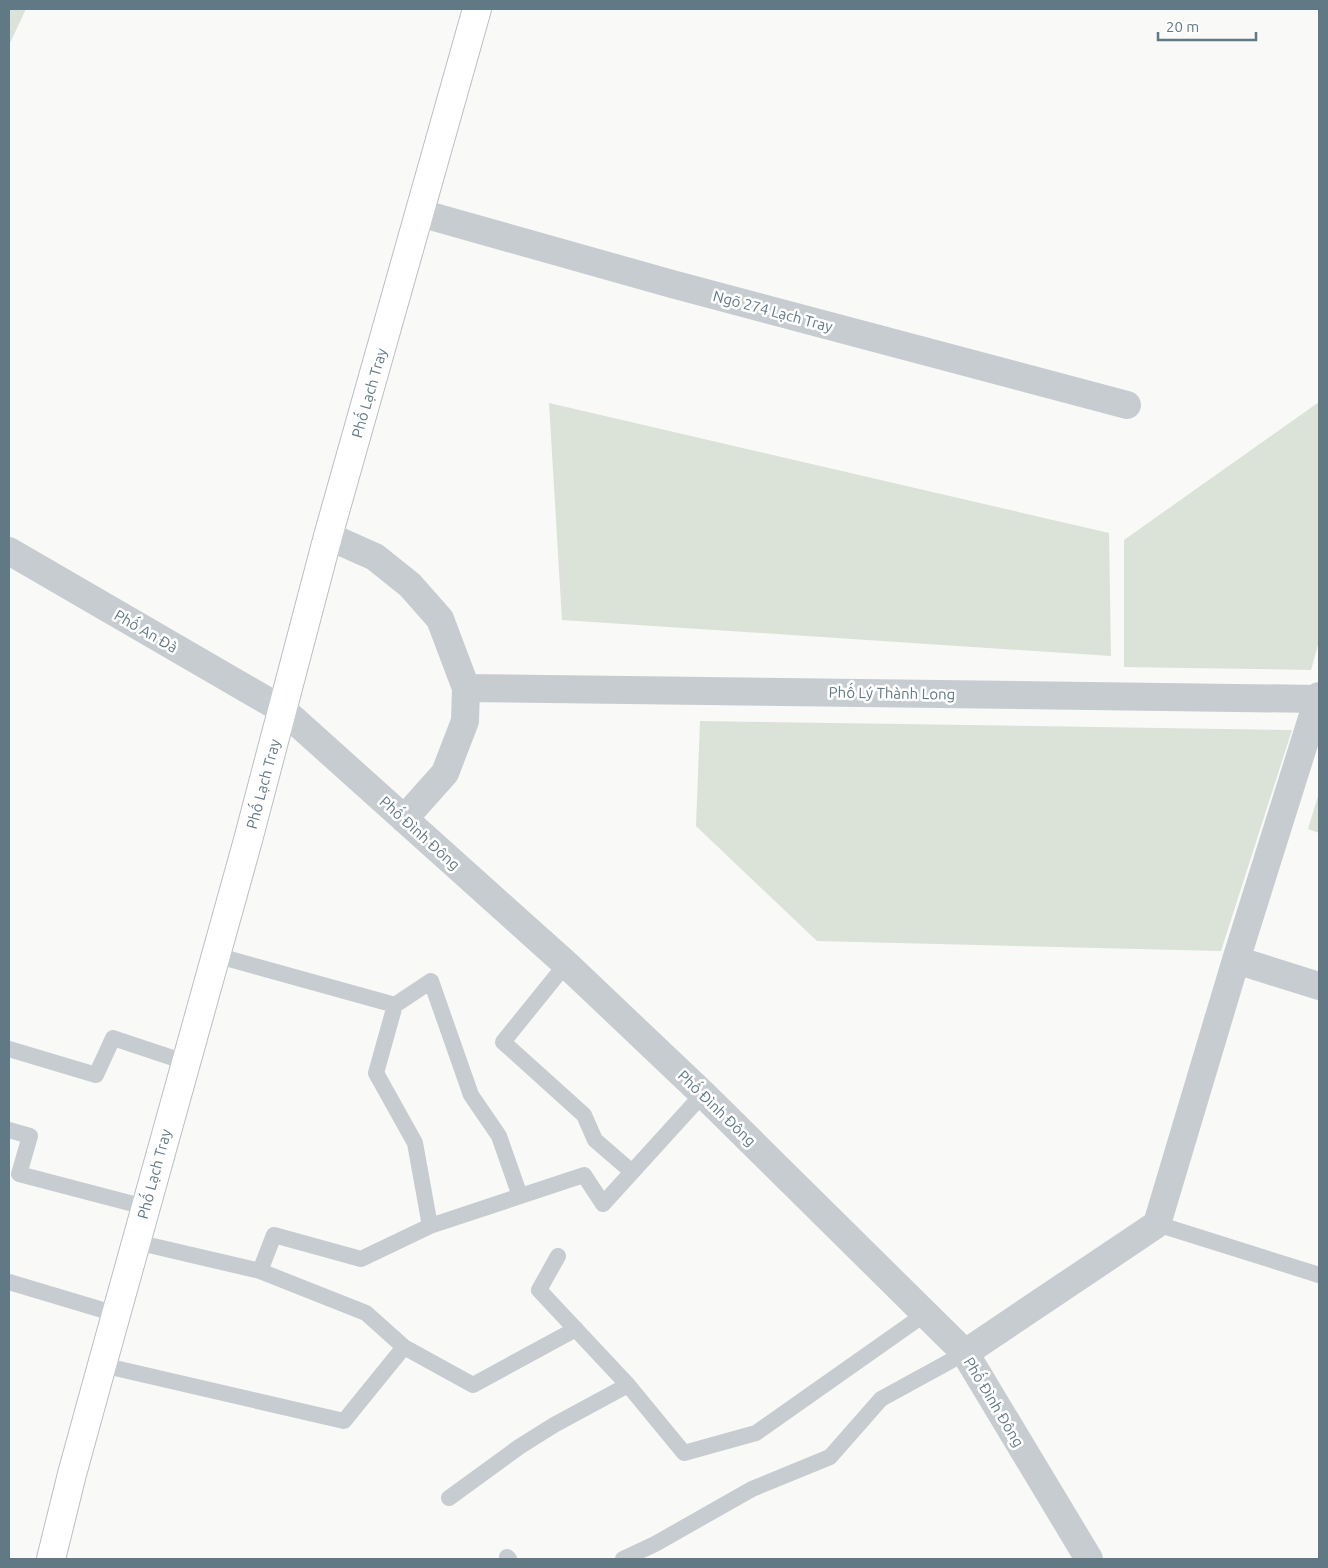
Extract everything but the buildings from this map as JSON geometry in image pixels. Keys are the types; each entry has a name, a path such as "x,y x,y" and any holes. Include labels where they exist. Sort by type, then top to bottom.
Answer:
{"main road":[{"name":"Phố Lạch Tray","path":"51,1559 145,1207 283,710 328,536 477,9"}],"street":[{"name":"Ngõ 274 Lạch Tray","path":"420,214 672,284 1127,405"},
{"path":"328,536 375,556 410,585 440,619 466,688 465,722 445,773 404,819"},
{"name":"Phố An Đà","path":"9,551 283,710"},
{"name":"Phố Lý Thành Long","path":"466,688 1319,698"},
{"path":"965,1353 1157,1224 1236,960 1319,698"},
{"name":"Phố Đình Đông","path":"283,710 566,964 703,1094 965,1353 1089,1559"},
{"path":"1236,960 1319,986"}],"lane":[{"path":"215,955 395,1005"},
{"path":"566,964 503,1042 584,1116 595,1140 632,1172"},
{"path":"430,1226 415,1143 376,1073 395,1005 431,981 471,1094 499,1136 520,1196"},
{"path":"9,1049 96,1075 113,1038 185,1062"},
{"path":"260,1272 274,1235 361,1259 430,1226 584,1175 603,1204 703,1094"},
{"path":"9,1130 30,1136 19,1174 145,1207"},
{"path":"1157,1224 1319,1275"},
{"path":"136,1242 260,1272 366,1314 404,1347 474,1385 576,1329"},
{"path":"558,1256 538,1290 628,1385 684,1453 756,1433 925,1314"},
{"path":"9,1282 116,1314"},
{"path":"102,1365 344,1421 404,1347"},
{"path":"628,1558 752,1489 830,1457 881,1399 965,1353"},
{"path":"449,1498 519,1447 554,1425 628,1385"}],"shaded area":[{"path":"9,9 26,9 9,45"},
{"path":"1319,402 1319,641 1311,670 1124,667 1124,540"},
{"path":"549,403 1109,533 1111,656 562,620"},
{"path":"700,721 1292,730 1221,951 817,941 696,826"},
{"path":"1319,793 1319,833 1308,829"}]}
